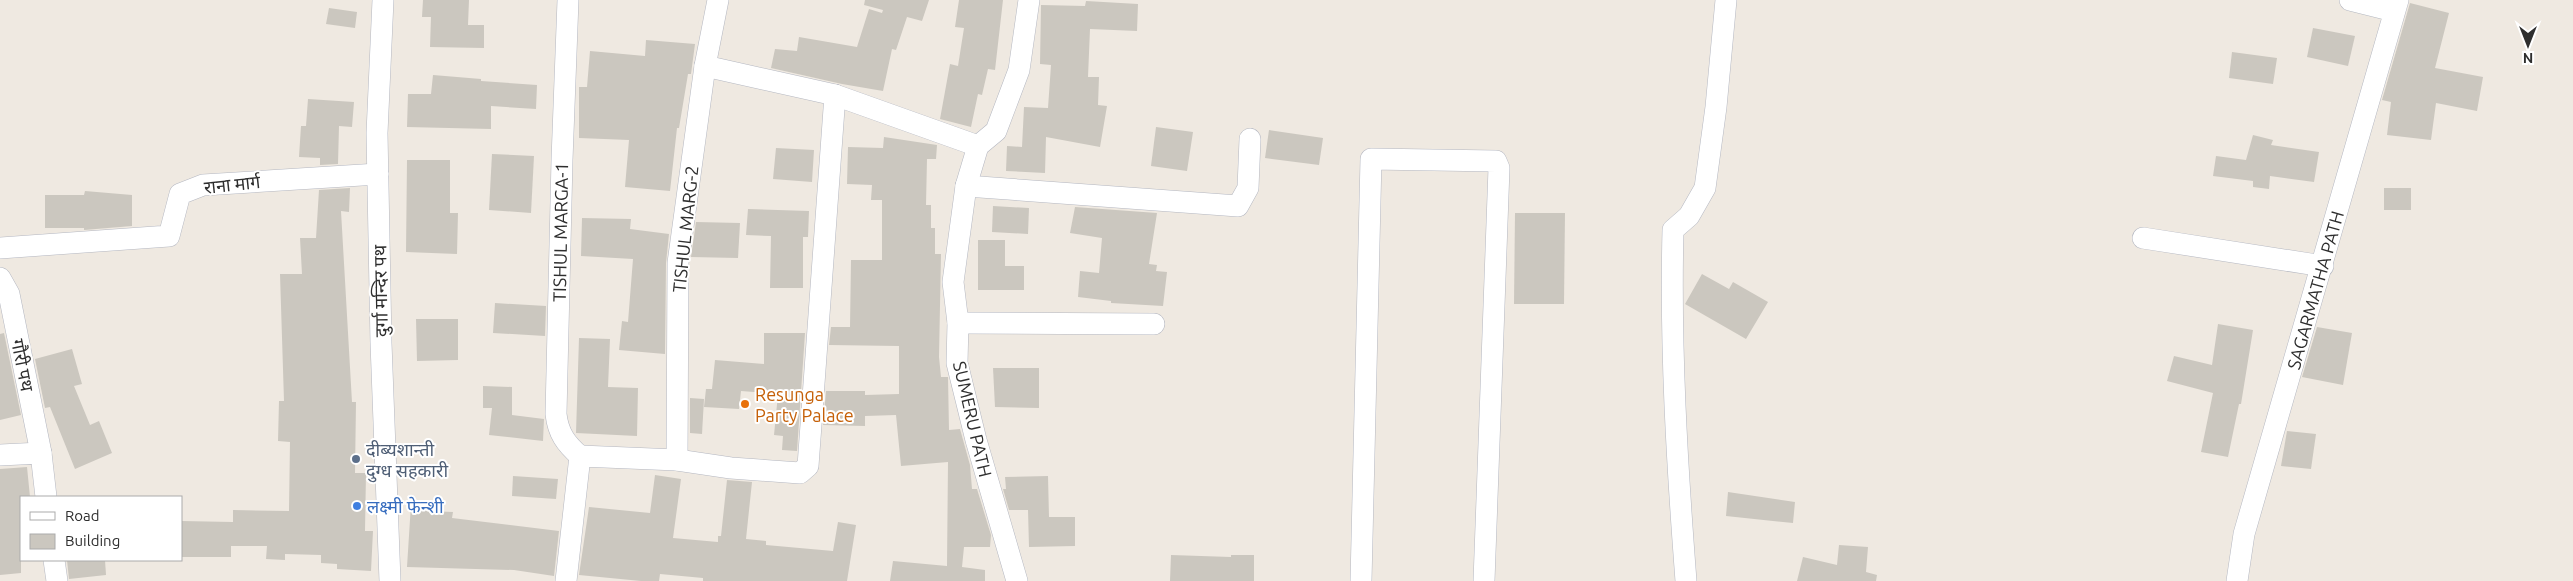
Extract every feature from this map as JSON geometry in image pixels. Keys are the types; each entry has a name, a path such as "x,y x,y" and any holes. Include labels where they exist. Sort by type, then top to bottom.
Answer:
{"street":[{"name":"दुर्गा मन्दिर पथ","path":"383,0 379,50 378,174 381,343 390,581"},
{"name":"TISHUL MARGA-1","path":"568,0 556,414 562,438 580,456"},
{"name":"TISHUL MARG-2","path":"678,460 678,263 705,66 718,0"},
{"path":"705,66 835,95 978,146 996,131 1019,70 1029,0"},
{"path":"1686,581 1674,399 1671,297 1673,230 1689,216 1705,188 1716,107 1726,0"},
{"path":"2350,0 2396,6"},
{"name":"SAGARMATHA PATH","path":"2237,581 2244,534 2323,266 2396,6"},
{"path":"566,581 580,456 678,460 731,468 800,473 808,466 835,95"},
{"path":"966,186 1238,206 1248,188 1250,139"},
{"name":"SUMERU PATH","path":"978,146 966,186 953,282 958,323 957,363 976,440 1017,581"},
{"path":"1361,581 1371,159 1496,162 1499,168 1484,581"},
{"name":"राना मार्ग","path":"0,248 169,236 180,194 203,185 378,174"},
{"path":"2142,238 2323,266"},
{"name":"गौरी पथ","path":"0,278 9,294 41,453 46,496"},
{"path":"958,323 1154,324"},
{"path":"0,455 41,453"},
{"path":"54,561 57,581"}],"building":[{"path":"423,0 469,0 468,25 484,25 484,48 430,47 431,17 422,17"},
{"path":"865,0 929,0 922,21 907,17 896,50 892,49 883,91 771,68 775,49 797,51 799,37 857,47 869,9 882,13 883,10 864,5"},
{"path":"959,0 1003,0 995,70 988,69 982,95 978,94 971,127 940,119 950,64 958,66 964,28 955,27"},
{"path":"1086,1 1138,4 1137,31 1090,29 1088,77 1099,77 1098,105 1107,106 1100,147 1046,137 1045,173 1006,171 1007,146 1022,147 1024,107 1048,108 1051,65 1040,64 1041,5 1085,6"},
{"path":"2410,3 2449,13 2435,68 2483,77 2477,111 2436,103 2431,140 2387,135 2391,102 2382,100"},
{"path":"329,8 357,12 355,28 326,24"},
{"path":"2313,28 2355,36 2348,66 2307,57"},
{"path":"646,40 695,44 691,74 688,74 679,128 677,128 670,191 625,187 629,140 579,138 579,87 587,87 590,51 645,56"},
{"path":"2232,52 2277,58 2273,84 2229,78"},
{"path":"433,75 537,85 536,109 491,106 491,129 407,127 408,94 431,94"},
{"path":"308,99 354,102 352,127 339,126 338,164 320,165 320,158 299,157 301,126 306,126"},
{"path":"1156,127 1193,132 1187,171 1151,166"},
{"path":"1269,130 1323,138 1319,165 1265,158"},
{"path":"2253,135 2273,140 2271,145 2319,152 2314,182 2270,176 2269,189 2253,187 2253,181 2213,176 2216,156 2246,160"},
{"path":"884,137 937,145 936,159 927,159 926,205 931,205 931,228 935,228 935,254 941,254 939,357 941,377 948,377 949,430 960,429 970,465 972,489 977,489 991,535 990,547 964,547 962,567 985,570 985,581 890,581 893,561 947,566 948,462 901,466 896,415 865,416 865,426 823,425 826,391 865,391 865,395 899,394 899,346 829,345 831,327 850,327 851,260 882,260 882,200 871,200 872,185 847,184 848,147 883,148"},
{"path":"776,148 814,150 812,182 773,179"},
{"path":"492,154 534,156 531,213 489,210"},
{"path":"407,160 450,160 450,213 458,213 457,254 406,252"},
{"path":"350,188 349,212 341,211 352,402 356,402 355,473 366,473 365,531 373,531 371,571 337,569 337,564 321,563 321,555 285,554 285,560 266,559 267,546 231,546 231,557 182,557 182,521 233,522 233,510 289,511 290,442 278,441 279,401 284,401 280,274 302,274 300,238 316,238 319,190"},
{"path":"2384,188 2411,188 2411,210 2384,210"},
{"path":"85,191 132,195 132,226 84,230 84,228 45,228 45,195 84,195"},
{"path":"993,206 1029,208 1028,234 992,232"},
{"path":"1075,207 1157,213 1149,264 1157,265 1156,271 1167,272 1163,306 1111,303 1111,301 1078,297 1080,271 1099,273 1102,238 1070,233"},
{"path":"748,209 809,211 808,237 803,237 803,288 770,288 771,236 746,235"},
{"path":"1515,213 1565,213 1564,304 1514,304"},
{"path":"582,218 631,219 630,229 669,234 666,263 665,354 619,350 622,321 628,322 633,259 581,256"},
{"path":"696,222 740,223 738,258 691,257"},
{"path":"978,240 1005,240 1005,266 1024,266 1024,290 978,290"},
{"path":"1702,274 1729,289 1733,282 1768,302 1746,339 1685,304"},
{"path":"495,303 546,306 545,336 493,333"},
{"path":"416,319 458,319 458,360 417,361"},
{"path":"2218,324 2253,330 2241,404 2239,404 2228,457 2201,452 2213,393 2167,381 2174,356 2212,365"},
{"path":"2317,327 2352,333 2343,385 2302,377"},
{"path":"4,333 21,415 0,420 0,334"},
{"path":"764,333 805,333 797,451 782,450 783,436 774,435 778,394 741,391 739,409 704,407 706,389 712,389 715,360 764,364"},
{"path":"579,338 610,339 608,387 638,388 637,436 576,433"},
{"path":"72,349 82,384 74,386 90,425 99,421 112,453 75,469 50,407 45,408 35,359"},
{"path":"993,368 1039,368 1039,408 995,407"},
{"path":"483,386 512,387 512,415 544,419 543,441 489,435 492,408 483,408"},
{"path":"690,398 704,399 702,434 690,433"},
{"path":"2287,431 2316,434 2311,469 2281,466"},
{"path":"27,467 30,496 20,496 21,573 0,575 0,469"},
{"path":"655,475 681,479 673,538 718,542 718,536 721,536 727,480 752,482 746,539 766,541 766,545 833,551 838,522 856,525 847,581 703,581 703,578 660,574 659,581 641,581 579,575 589,507 650,513"},
{"path":"513,476 558,479 556,499 512,496"},
{"path":"1048,476 1049,517 1075,517 1075,546 1029,547 1028,510 1009,510 1003,489 1006,489 1005,477"},
{"path":"1728,492 1795,502 1793,523 1726,516"},
{"path":"411,504 427,505 427,511 453,512 452,518 559,531 554,576 514,570 407,567"},
{"path":"1839,545 1868,547 1866,572 1877,575 1876,581 1797,581 1803,557 1837,565"},
{"path":"1171,555 1231,557 1231,555 1254,555 1254,581 1170,581"},
{"path":"67,561 105,561 106,575 69,579"}],"place":[{"name":"Resunga Party Palace","path":"745,404"},
{"name":"दीब्यशान्ती दुग्ध सहकारी","path":"356,459"},
{"name":"लक्ष्मी फेन्शी","path":"357,506"}]}
